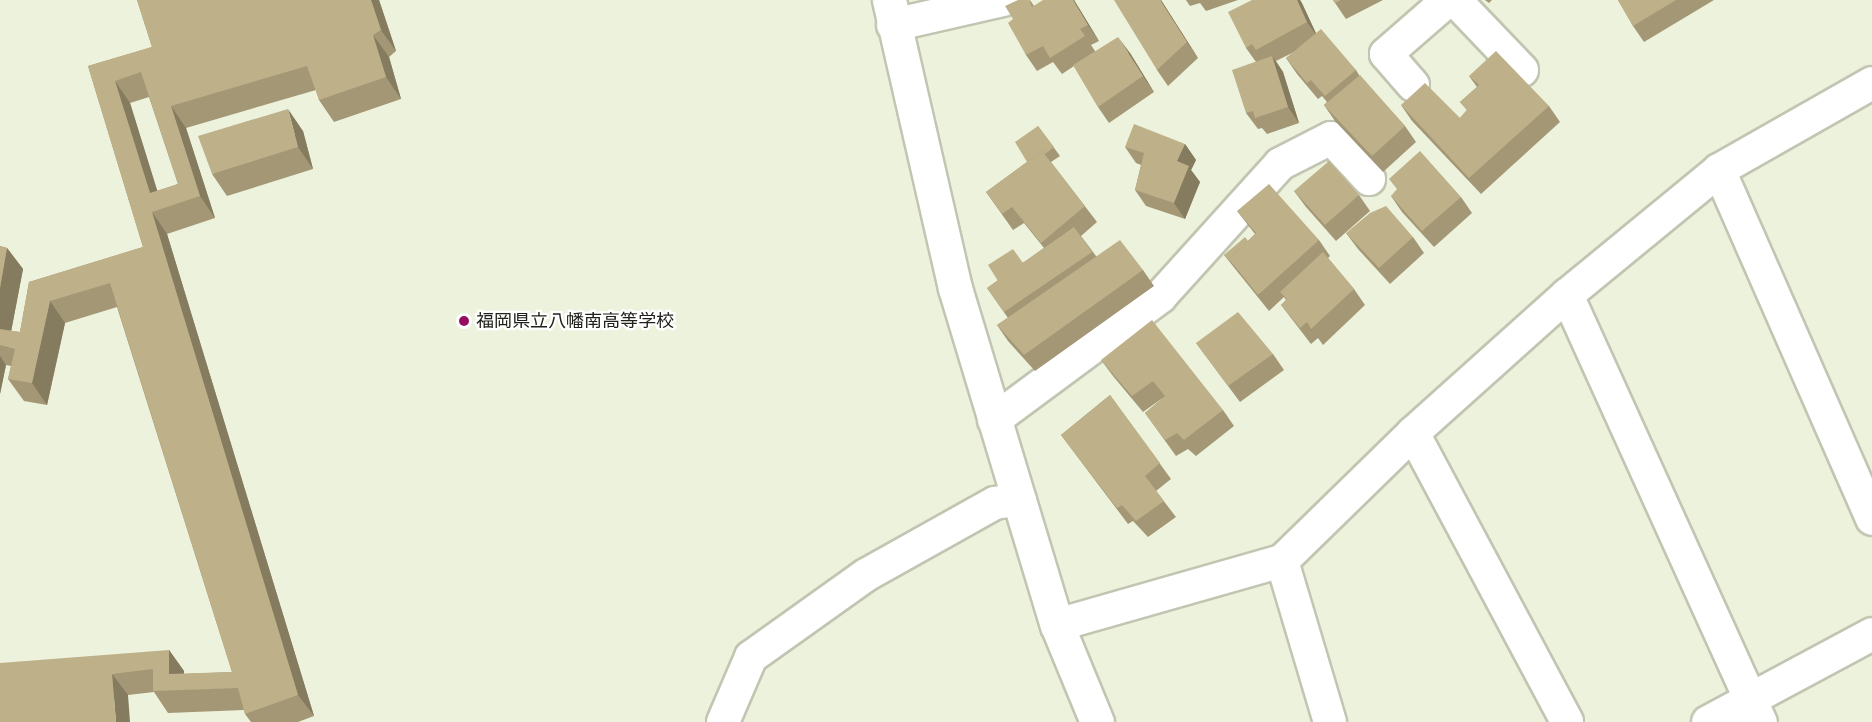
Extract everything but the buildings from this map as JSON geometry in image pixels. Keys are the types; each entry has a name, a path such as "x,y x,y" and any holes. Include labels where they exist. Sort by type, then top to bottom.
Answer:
{"street":[{"path":"1003,0 891,12 955,288 1057,625 1097,722"},
{"path":"1413,85 1386,54 1448,0"},
{"path":"1455,0 1522,70"},
{"path":"1057,625 1282,561 1413,433 1567,295 1719,170 1872,83"},
{"path":"994,420 1160,297 1280,164 1331,138 1369,179"},
{"path":"1719,170 1872,519"},
{"path":"1567,295 1756,711"},
{"path":"1413,433 1567,722"},
{"path":"723,722 752,657 866,575 994,503 1020,499"},
{"path":"1282,561 1330,722"},
{"path":"1708,722 1756,711 1872,634"}],"place":[{"name":"福岡県立八幡南高等学校","path":"464,321"}]}
